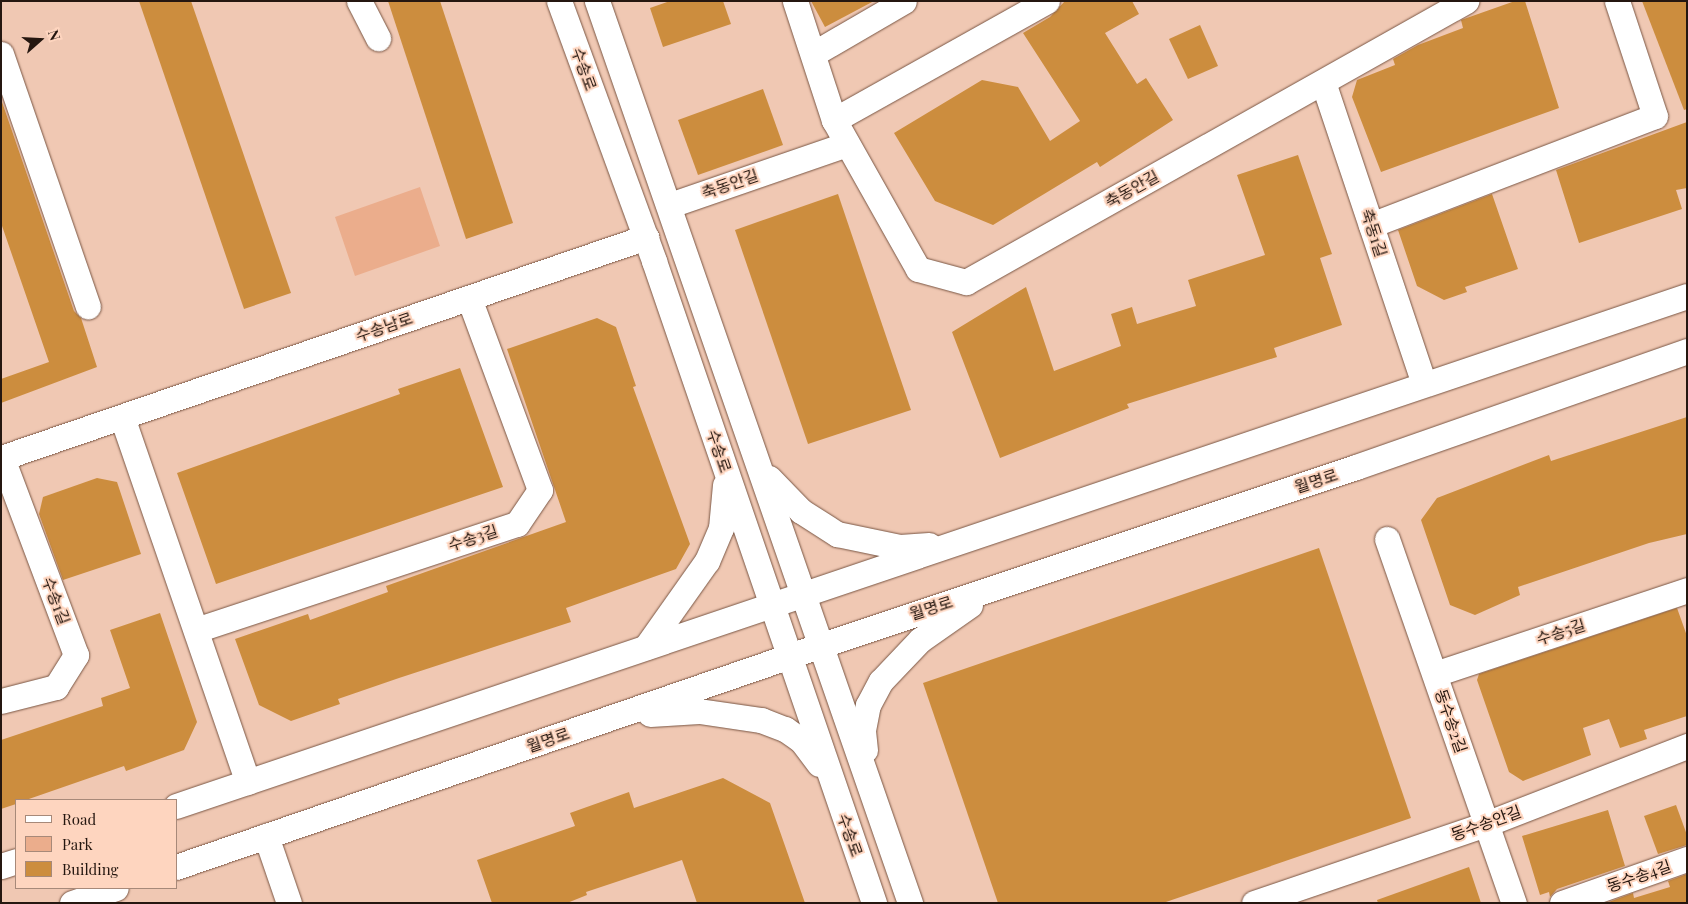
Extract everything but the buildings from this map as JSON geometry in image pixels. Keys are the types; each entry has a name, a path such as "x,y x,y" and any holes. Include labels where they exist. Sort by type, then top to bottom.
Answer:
{"street":[{"path":"358,1 378,38"},
{"name":"수송로","path":"559,1 646,237 835,794 874,903"},
{"name":"수송로","path":"597,1 670,205 910,903"},
{"name":"축동안길","path":"795,1 834,120 918,269 966,282 1466,1"},
{"path":"813,54 904,1"},
{"path":"834,120 1011,10 1047,1"},
{"path":"1371,225 1655,116 1617,1"},
{"path":"1,54 88,306"},
{"name":"축동1길","path":"1323,82 1424,383"},
{"name":"축동안길","path":"670,205 847,144"},
{"name":"수송남로","path":"2,458 646,237"},
{"path":"178,805 770,604 959,543 1424,383 1687,296"},
{"name":"수송3길","path":"196,630 517,524 540,490 469,298"},
{"name":"월명로","path":"178,866 788,656 1356,468 1687,351"},
{"path":"122,417 248,782"},
{"name":"수송1길","path":"1,701 56,687 76,655 2,458"},
{"path":"760,466 787,499 836,534 900,546 959,543"},
{"path":"646,647 707,561 721,528 726,497 724,467"},
{"name":"동수송2길","path":"1387,539 1514,903"},
{"path":"871,787 863,730 868,705 881,682 920,640 1000,586"},
{"name":"수송5길","path":"1435,674 1687,590"},
{"path":"606,720 699,711 761,720 784,729 801,740 818,762 835,794"},
{"name":"동수송안길","path":"1254,903 1284,898 1486,824 1687,746"},
{"path":"266,836 289,903"},
{"name":"동수송4길","path":"1562,903 1687,859"},
{"path":"1,866 15,861"},
{"path":"72,903 113,889"}],"green space":[{"path":"420,187 440,246 355,276 335,217"}]}
